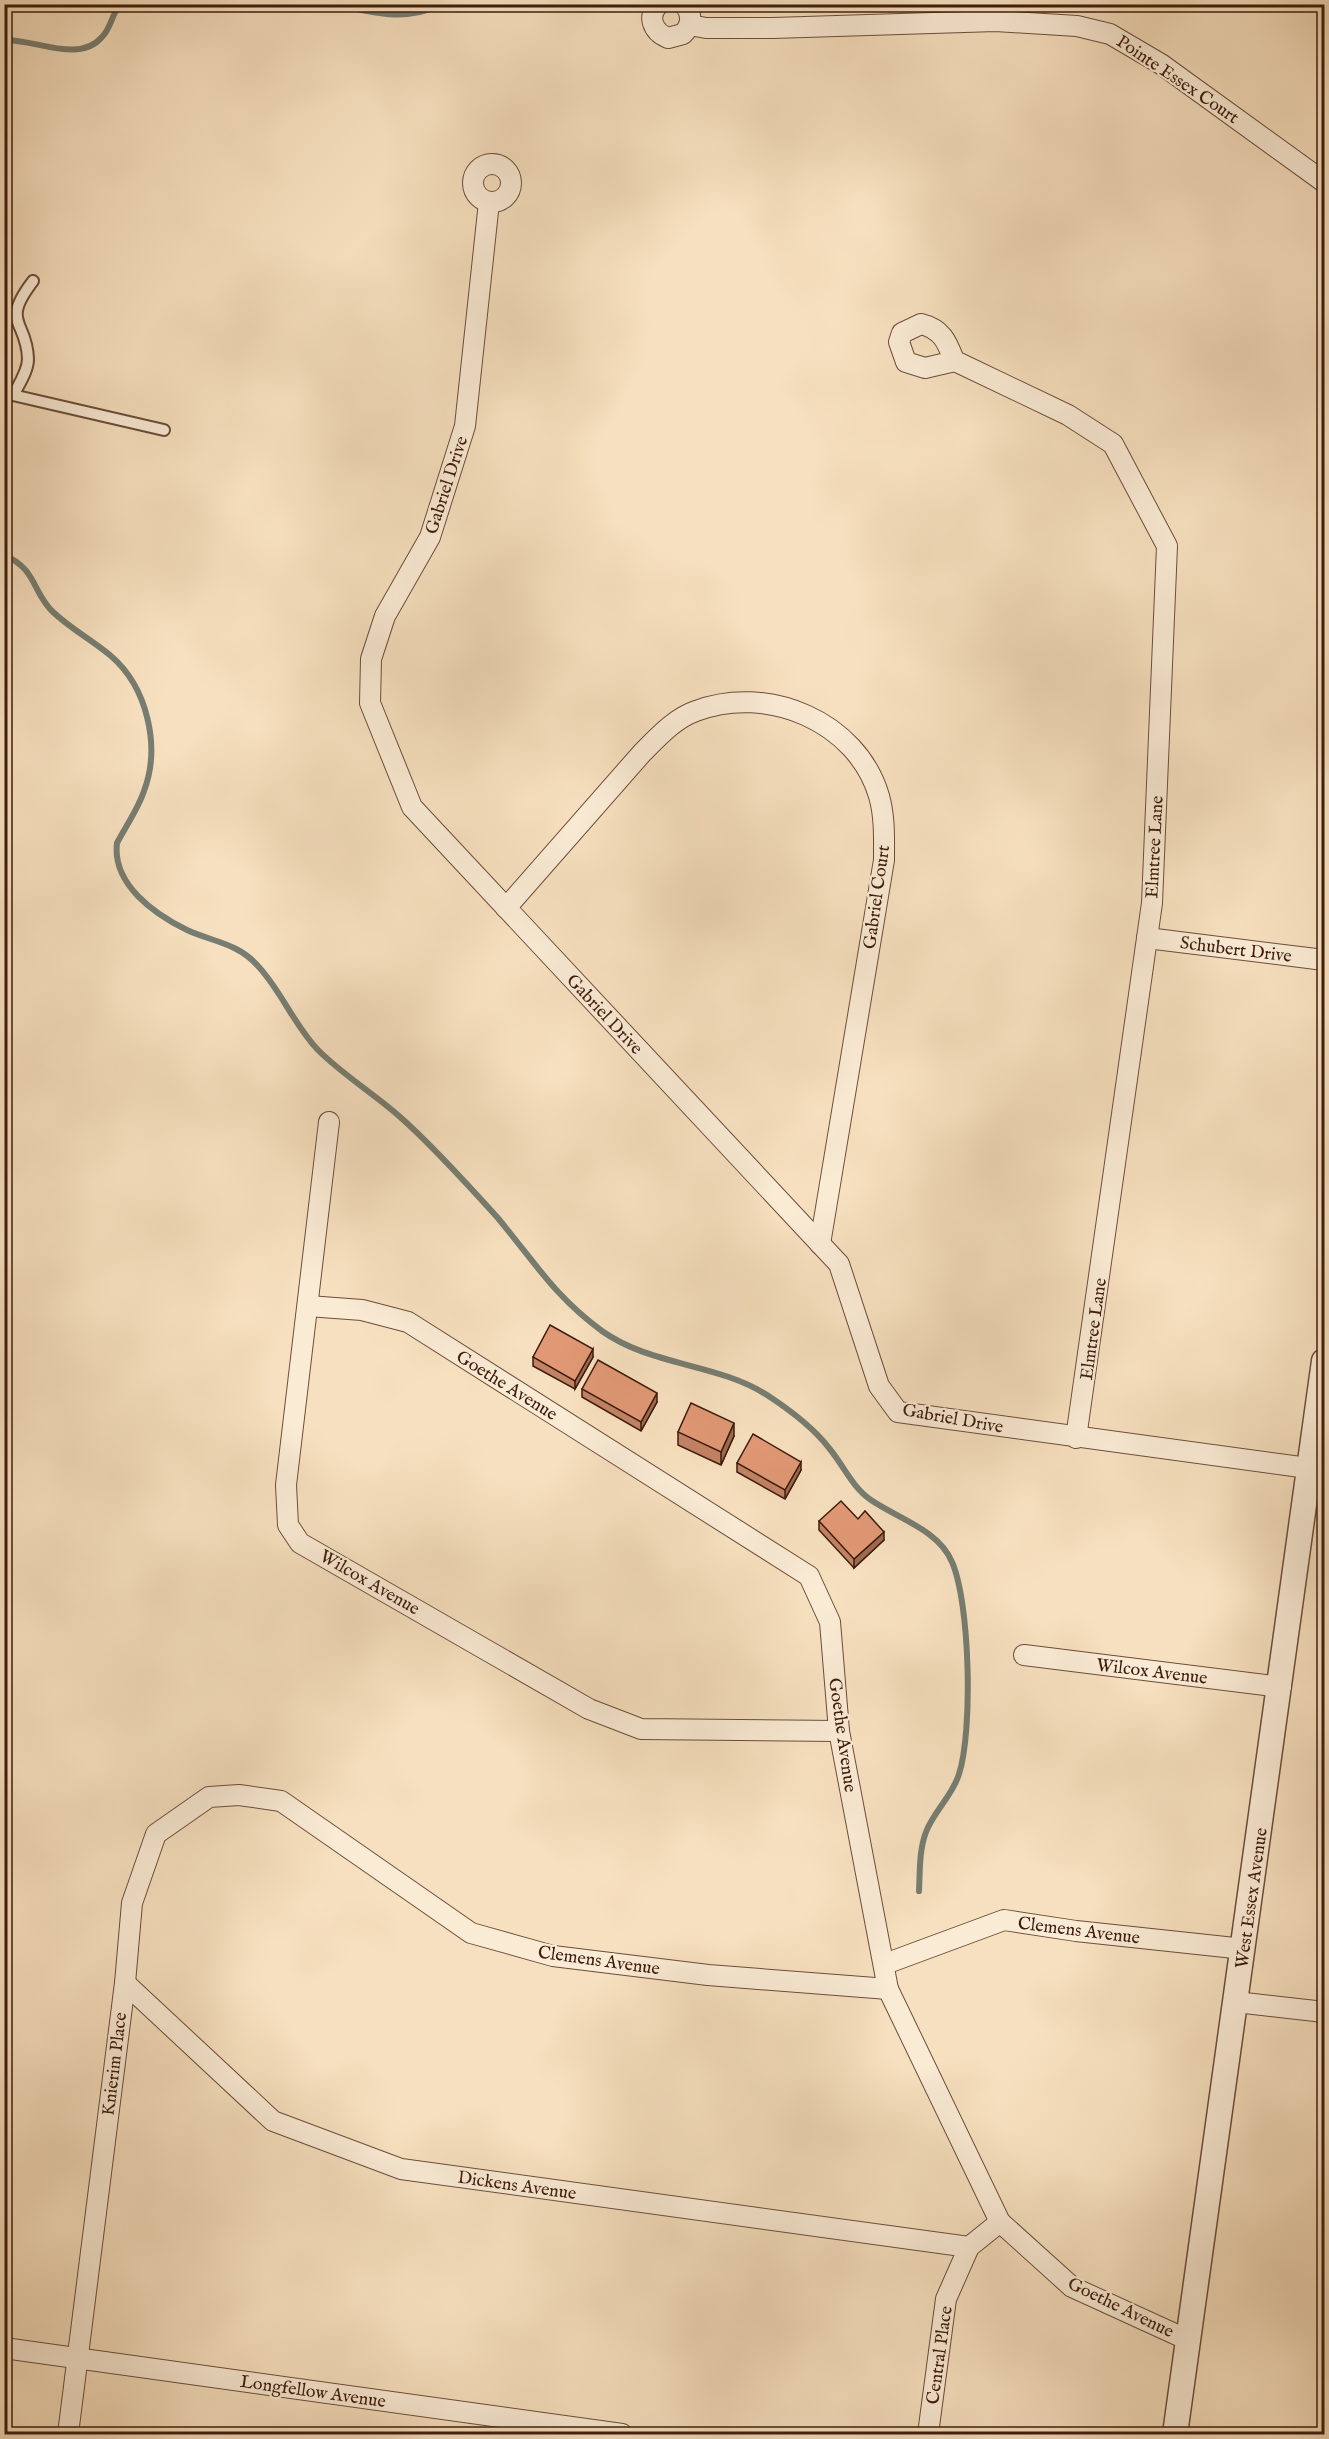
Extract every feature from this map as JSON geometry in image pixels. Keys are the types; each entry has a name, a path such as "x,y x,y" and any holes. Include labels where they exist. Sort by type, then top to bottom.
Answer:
{"street":[{"path":"659,4 652,18 653,26 662,35 675,37 683,34 690,25 690,14 684,4"},
{"name":"Pointe Essex Court","path":"690,25 706,28 773,28 996,21 1077,26 1110,34 1161,64 1324,182"},
{"name":"Gabriel Drive","path":"489,202 465,426 430,537 386,616 371,659 370,703 412,807 839,1264 879,1386 898,1412 1308,1468"},
{"name":"Elmtree Lane","path":"955,361 1068,415 1113,444 1167,546 1152,903 1076,1438"},
{"name":"Gabriel Court","path":"506,908 642,753 666,729 695,711 730,704 765,702 803,712 834,732 862,760 879,795 885,828 884,860 820,1244"},
{"name":"Schubert Drive","path":"1147,938 1324,960"},
{"name":"Wilcox Avenue","path":"329,1122 286,1485 288,1525 300,1543 589,1709 641,1729 839,1731"},
{"name":"Goethe Avenue","path":"308,1306 362,1310 408,1322 809,1576 830,1622 839,1731 888,1989 1000,2222 1072,2287 1188,2340"},
{"name":"West Essex Avenue","path":"1175,2434 1281,1687 1308,1468 1324,1361"},
{"name":"Wilcox Avenue","path":"1024,1654 1281,1687"},
{"name":"Knierim Place","path":"68,2434 125,1983 132,1903 156,1834 209,1797 239,1795 281,1801"},
{"name":"Clemens Avenue","path":"281,1801 471,1933 553,1956 708,1975 888,1989"},
{"name":"Clemens Avenue","path":"885,1964 1004,1920 1076,1931 1244,1949"},
{"name":"Dickens Avenue","path":"125,1983 273,2121 401,2169 969,2247"},
{"path":"1236,2002 1324,2012"},
{"name":"Central Place","path":"928,2434 946,2299 969,2247 1000,2222"},
{"name":"Longfellow Avenue","path":"4,2348 622,2434"}],"lane":[{"path":"33,281 24,293 15,314 28,361 9,394 164,430"}],"building":[{"path":"550,1325 593,1349 575,1381 533,1357"},
{"path":"598,1360 657,1393 641,1422 582,1389"},
{"path":"691,1403 734,1423 721,1452 678,1432"},
{"path":"753,1434 801,1462 785,1490 737,1463"},
{"path":"841,1501 858,1519 865,1511 884,1532 854,1559 819,1521"}],"waterway":[{"path":"4,40 69,50 81,49 92,45 102,37 120,4"},
{"path":"331,4 388,14 414,13 445,4"},
{"path":"4,555 23,567 53,612 111,656 134,684 142,700 151,737 149,774 139,804 117,843 117,858 121,872 138,896 174,923 234,948 250,958 266,976 318,1050 423,1139 497,1217 557,1291 585,1318 602,1331 641,1351 727,1376 767,1395 793,1413 823,1440 864,1495 928,1533 946,1551 958,1581 963,1606 968,1699 966,1729 956,1782 929,1824 924,1839 920,1861 919,1891"}]}
